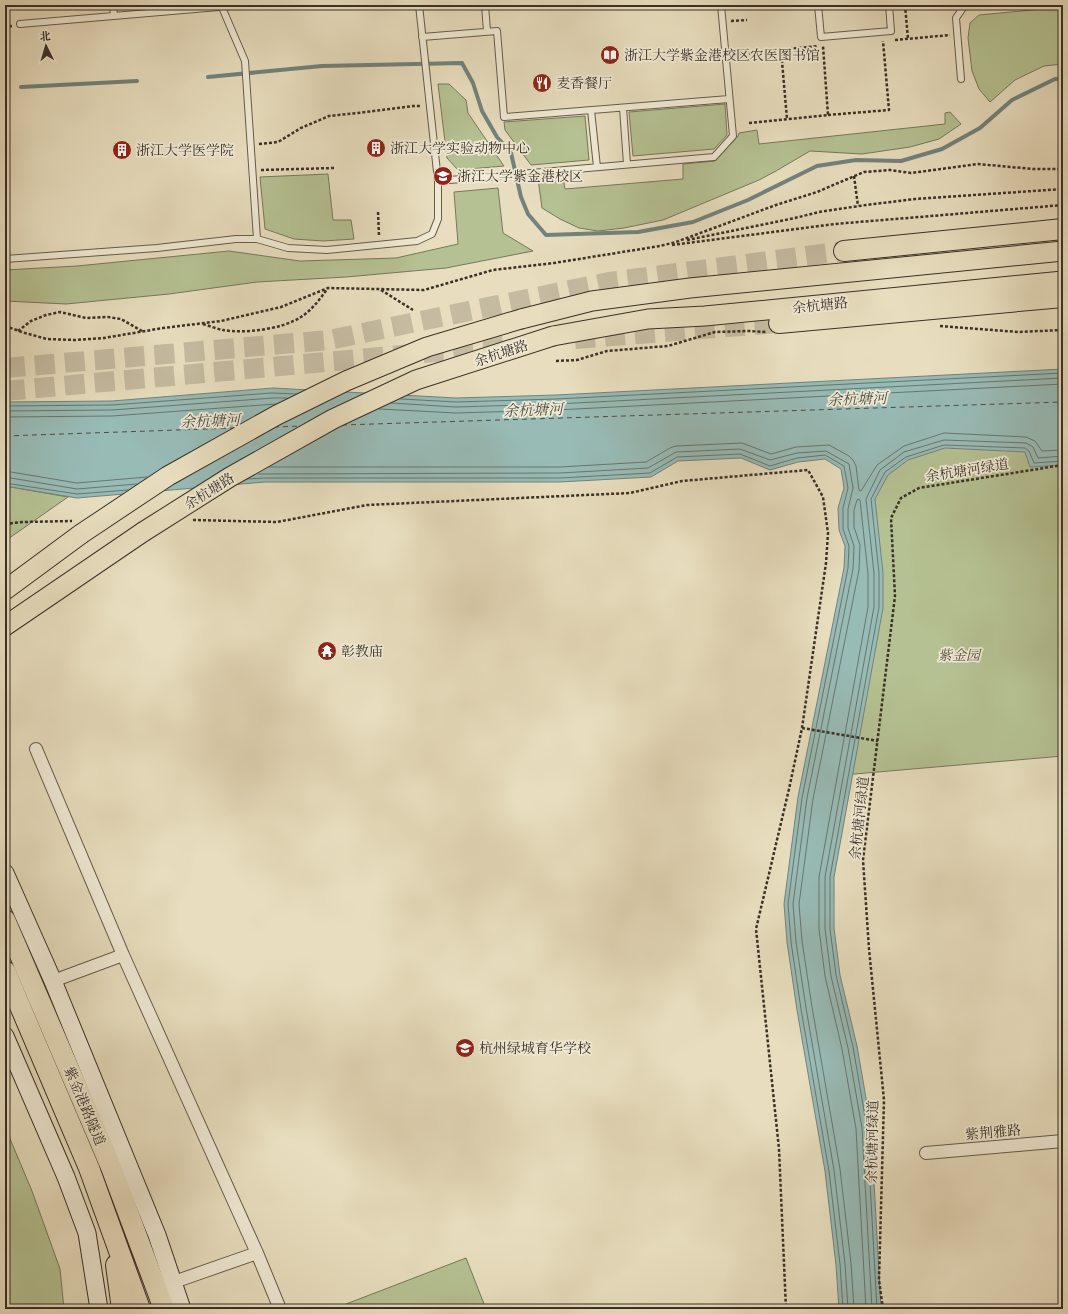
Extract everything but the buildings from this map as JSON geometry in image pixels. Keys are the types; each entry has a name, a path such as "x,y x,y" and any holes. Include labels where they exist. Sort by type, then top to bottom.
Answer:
{"highway":[{"path":"844,251 1063,229"},
{"path":"778,323 1063,296"},
{"name":"紫金港路隧道","path":"5,920 111,1167 161,1302"},
{"name":"紫金港路隧道","path":"5,971 90,1168 135,1307"}],"main road":[{"name":"余杭塘路","path":"5,590 79,528 168,476 284,411 346,381 427,347 521,319 592,301 690,288 1063,252"},
{"name":"余杭塘路","path":"5,626 143,532 230,477 333,420 416,380 553,336 648,318 705,316 1063,281"},
{"path":"5,873 53,981 157,1235 182,1309"},
{"path":"5,1036 66,1177 87,1233 99,1309"}],"street":[{"path":"36,749 123,955 257,1253 280,1309"},
{"path":"53,981 123,955"},
{"name":"紫荆雅路","path":"926,1153 1063,1141"},
{"path":"174,1282 257,1253"}],"lane":[{"path":"113,5 114,16"},
{"path":"20,24 242,5"},
{"path":"5,259 157,248 236,239 257,239 288,248 327,250 416,241 432,234 438,219 438,181 419,5"},
{"path":"485,5 487,31"},
{"path":"438,181 714,157 733,136 721,5"},
{"path":"818,5 821,37 891,31 889,5"},
{"path":"961,79 956,18 965,5"},
{"path":"221,6 245,61 257,239"},
{"path":"422,37 497,31 504,117 729,99"},
{"path":"623,108 627,164"},
{"path":"591,110 596,167"}],"path":[{"path":"905,5 908,39"},
{"path":"722,22 747,20"},
{"path":"749,123 889,110 882,32"},
{"path":"883,41 958,34"},
{"path":"725,56 823,46 828,115"},
{"path":"781,50 787,119"},
{"path":"250,145 278,142 300,128 329,116 413,106 430,106"},
{"path":"676,242 776,205 817,192 864,172 890,170 911,173 978,164 1063,170"},
{"path":"252,170 334,168"},
{"path":"854,176 858,206"},
{"path":"660,246 819,212 858,206 915,199 1063,189"},
{"path":"5,326 48,340 104,338 221,321 281,307 328,288 424,290 493,270 554,263 660,246 835,224 1063,205"},
{"path":"378,212 380,244"},
{"path":"200,324 224,330 249,332 280,326 300,318 318,302 328,288"},
{"path":"380,290 413,310"},
{"path":"18,330 31,321 46,315 60,312 86,318 108,317 121,319 142,332"},
{"path":"5,331 11,328"},
{"name":"余杭塘河绿道","path":"883,1309 879,1280 884,1100 869,949 863,860 895,596 891,518 901,498 919,488 1063,465"},
{"path":"190,520 277,522 367,505 630,493 682,481 808,470 823,497 828,533 826,563 802,728 756,929 779,1149 786,1309"},
{"path":"5,524 22,522 79,528"},
{"path":"802,728 878,741"}],"green space":[{"path":"1063,7 1063,64 1044,66 1015,80 990,102 979,89 972,71 968,38 970,23 979,15"},
{"path":"438,84 449,84 466,100 468,113 504,166 458,170 447,158"},
{"path":"725,104 727,135 714,149 633,156 629,112"},
{"path":"950,112 961,124 939,139 910,147 862,154 810,151 759,180 663,220 624,228 598,231 579,228 542,208 538,179 563,177 565,189 683,179 683,164 715,161 739,133 757,130 759,144 945,124 945,113"},
{"path":"585,116 589,160 531,165 505,130 504,122"},
{"path":"328,174 333,220 351,220 354,239 323,241 294,239 265,229 260,177"},
{"path":"498,188 503,233 533,251 446,268 346,277 257,282 169,294 66,304 5,301 5,270 77,266 229,251 300,261 396,258 458,244 454,192"},
{"name":"紫金园","path":"1063,433 1063,756 843,775 869,492 895,437"},
{"path":"5,486 68,497 5,541"},
{"path":"5,1127 32,1191 60,1269 64,1309 5,1309"},
{"path":"466,1258 486,1309 348,1309 346,1304"}],"water":[{"name":"余杭塘河","path":"1063,369 1063,465 1030,467 1025,452 945,448 908,460 888,475 875,499 883,573 883,608 834,877 834,928 840,975 857,1046 871,1127 881,1309 839,1309 836,1265 825,1171 797,1010 787,942 784,904 798,797 844,568 845,546 839,530 838,508 844,488 841,469 825,459 798,462 770,470 741,458 678,461 651,477 560,482 265,482 77,498 5,486 5,402 112,401 273,388 456,398 556,395"}],"waterway":[{"path":"208,77 322,66 462,63 473,83 482,111 497,137 511,153 521,197 528,214 546,235 638,232 693,222 748,200 817,166 856,160 901,161 942,149 980,128 1012,100 1055,79 1063,79"},
{"path":"21,87 137,81"}],"ferry route":[{"path":"342,425 1063,402"},
{"path":"274,427 301,426"},
{"path":"5,436 235,428"}],"tunnel":[{"path":"5,368 329,340 609,282 844,251"},
{"path":"575,339 779,323"},
{"path":"5,391 513,345"}],"place":[{"name":"浙江大学紫金港校区农医图书馆","path":"610,55"},
{"name":"麦香餐厅","path":"542,83"},
{"name":"浙江大学实验动物中心","path":"376,148"},
{"name":"浙江大学医学院","path":"122,150"},
{"name":"浙江大学紫金港校区","path":"443,176"},
{"name":"彰教庙","path":"327,651"},
{"name":"杭州绿城育华学校","path":"465,1048"}]}
